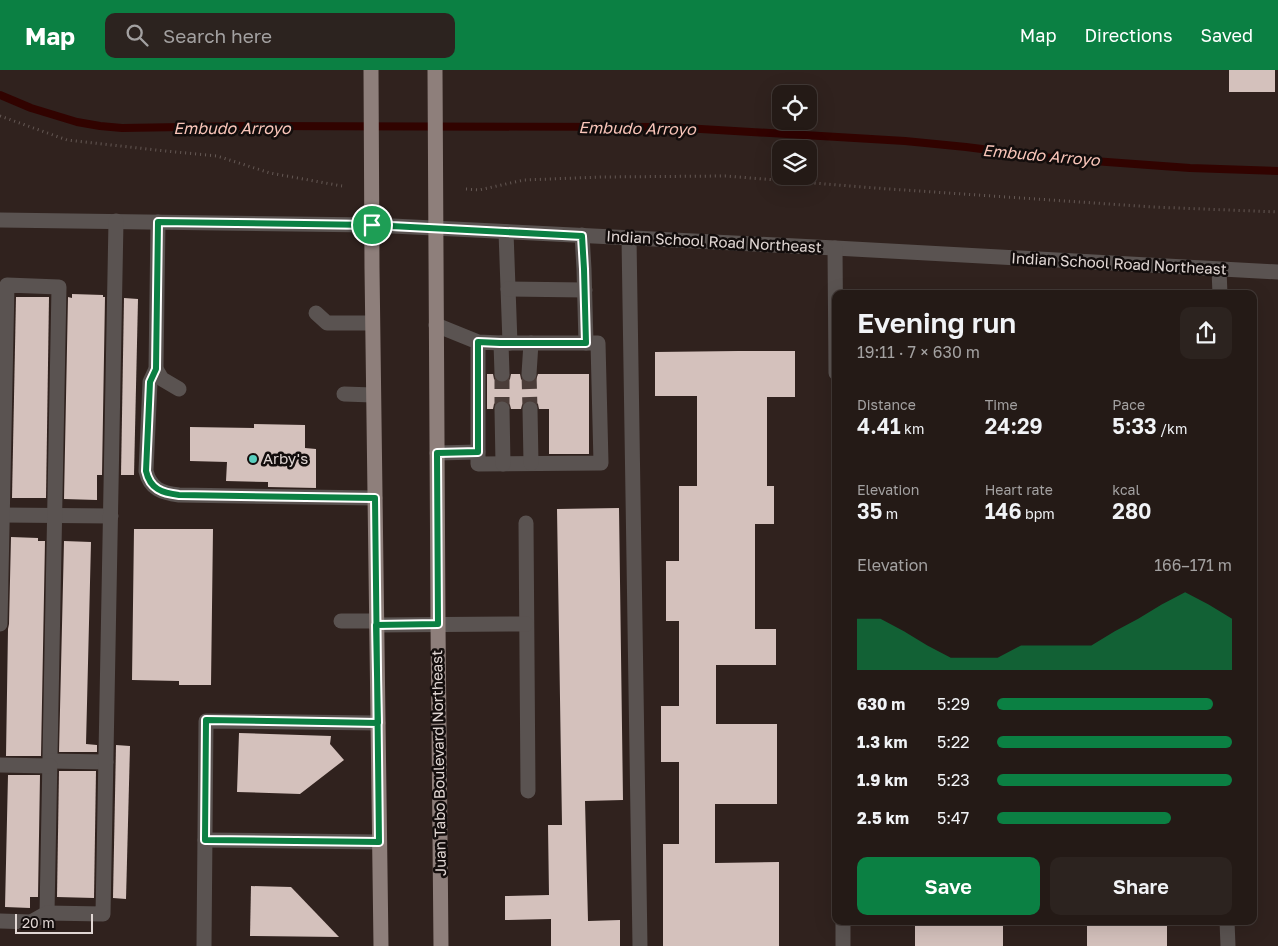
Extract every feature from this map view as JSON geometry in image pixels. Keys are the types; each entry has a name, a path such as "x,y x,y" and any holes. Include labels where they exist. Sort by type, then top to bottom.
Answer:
{"main road":[{"path":"371,72 372,323 381,946"},
{"name":"Juan Tabo Boulevard Northeast","path":"435,75 441,946"}],"street":[{"name":"Indian School Road Northeast","path":"0,220 372,225 1278,272"},
{"path":"0,921 31,922 47,913 103,914 116,221"},
{"path":"158,222 156,369 150,382 146,471 151,483 166,494 179,495 375,498"},
{"path":"502,374 508,289 506,232"},
{"path":"582,236 586,343"},
{"path":"629,238 640,946"},
{"path":"835,248 835,290"},
{"path":"1219,270 1220,290"},
{"path":"0,624 7,286 59,287 47,913"},
{"path":"508,289 585,290"},
{"path":"316,313 327,323 372,323"},
{"path":"436,325 478,342 598,343 601,463 478,464 478,342"},
{"path":"529,374 531,343"},
{"path":"156,369 162,379 179,389"},
{"path":"344,394 373,395"},
{"path":"502,409 503,464"},
{"path":"530,409 531,463"},
{"path":"437,453 478,452"},
{"path":"2,514 111,516"},
{"path":"526,523 528,791"},
{"path":"341,621 526,624"},
{"path":"204,946 206,720 378,723"},
{"path":"0,765 106,762"},
{"path":"205,840 379,842"},
{"path":"843,925 843,946"},
{"path":"1227,925 1228,946"}],"path":[{"path":"0,116 67,140 217,156 270,173 342,186"},
{"path":"466,189 479,190 524,180 726,176 1143,207 1278,212"}],"building":[{"path":"1229,70 1275,70 1275,92 1229,92"},
{"path":"72,294 103,295 105,297 102,475 97,475 97,500 64,499 68,297 72,298"},
{"path":"16,297 49,297 46,498 12,498"},
{"path":"124,298 138,299 134,475 121,475"},
{"path":"795,351 795,397 767,397 767,486 774,486 774,524 755,524 755,629 776,629 776,665 716,665 716,724 777,724 777,804 715,804 715,863 779,862 779,946 663,946 663,844 679,844 679,762 661,762 661,706 679,706 679,621 666,621 666,561 679,561 679,486 697,486 697,396 655,396 655,352"},
{"path":"487,374 493,374 494,379 502,383 510,379 511,374 520,374 523,381 529,383 536,380 538,374 589,374 589,454 549,454 549,409 539,409 538,404 534,401 525,401 521,409 511,409 507,401 501,400 494,404 493,409 487,409"},
{"name":"Arby's","path":"254,424 305,425 305,448 316,449 316,488 268,487 268,482 226,481 227,462 190,461 190,427 254,428"},
{"path":"619,508 623,800 585,801 588,921 620,920 620,946 551,946 551,919 505,920 505,896 549,895 548,825 562,825 557,509"},
{"path":"134,529 213,529 211,685 179,685 179,681 132,680"},
{"path":"11,537 38,538 38,541 45,541 41,756 6,756"},
{"path":"64,541 91,542 86,744 97,745 97,752 59,752"},
{"path":"239,733 331,736 330,744 344,760 300,794 237,792"},
{"path":"116,745 130,746 126,899 113,898"},
{"path":"59,771 96,771 94,898 57,897"},
{"path":"8,775 40,775 38,897 30,897 30,908 5,907"},
{"path":"251,886 291,887 339,937 250,936"},
{"path":"915,925 1003,925 1003,946 915,946"},
{"path":"1087,925 1167,925 1167,946 1087,946"}],"waterway":[{"name":"Embudo Arroyo","path":"0,95 31,108 77,122 122,128 243,126 667,127 905,141 1052,158 1190,168 1278,171"}],"tunnel":[{"path":"502,374 502,409"},
{"path":"529,374 530,409"}],"place":[{"name":"Arby's","path":"253,459"}],"route":[{"path":"372,225 158,222 156,369 150,382 146,471 151,483 166,494 179,495 375,498 376,625 378,723 379,842 205,840 206,720 378,723 377,674 376,625 438,624 437,453 478,452 478,342 586,343 582,236 372,225"}]}
